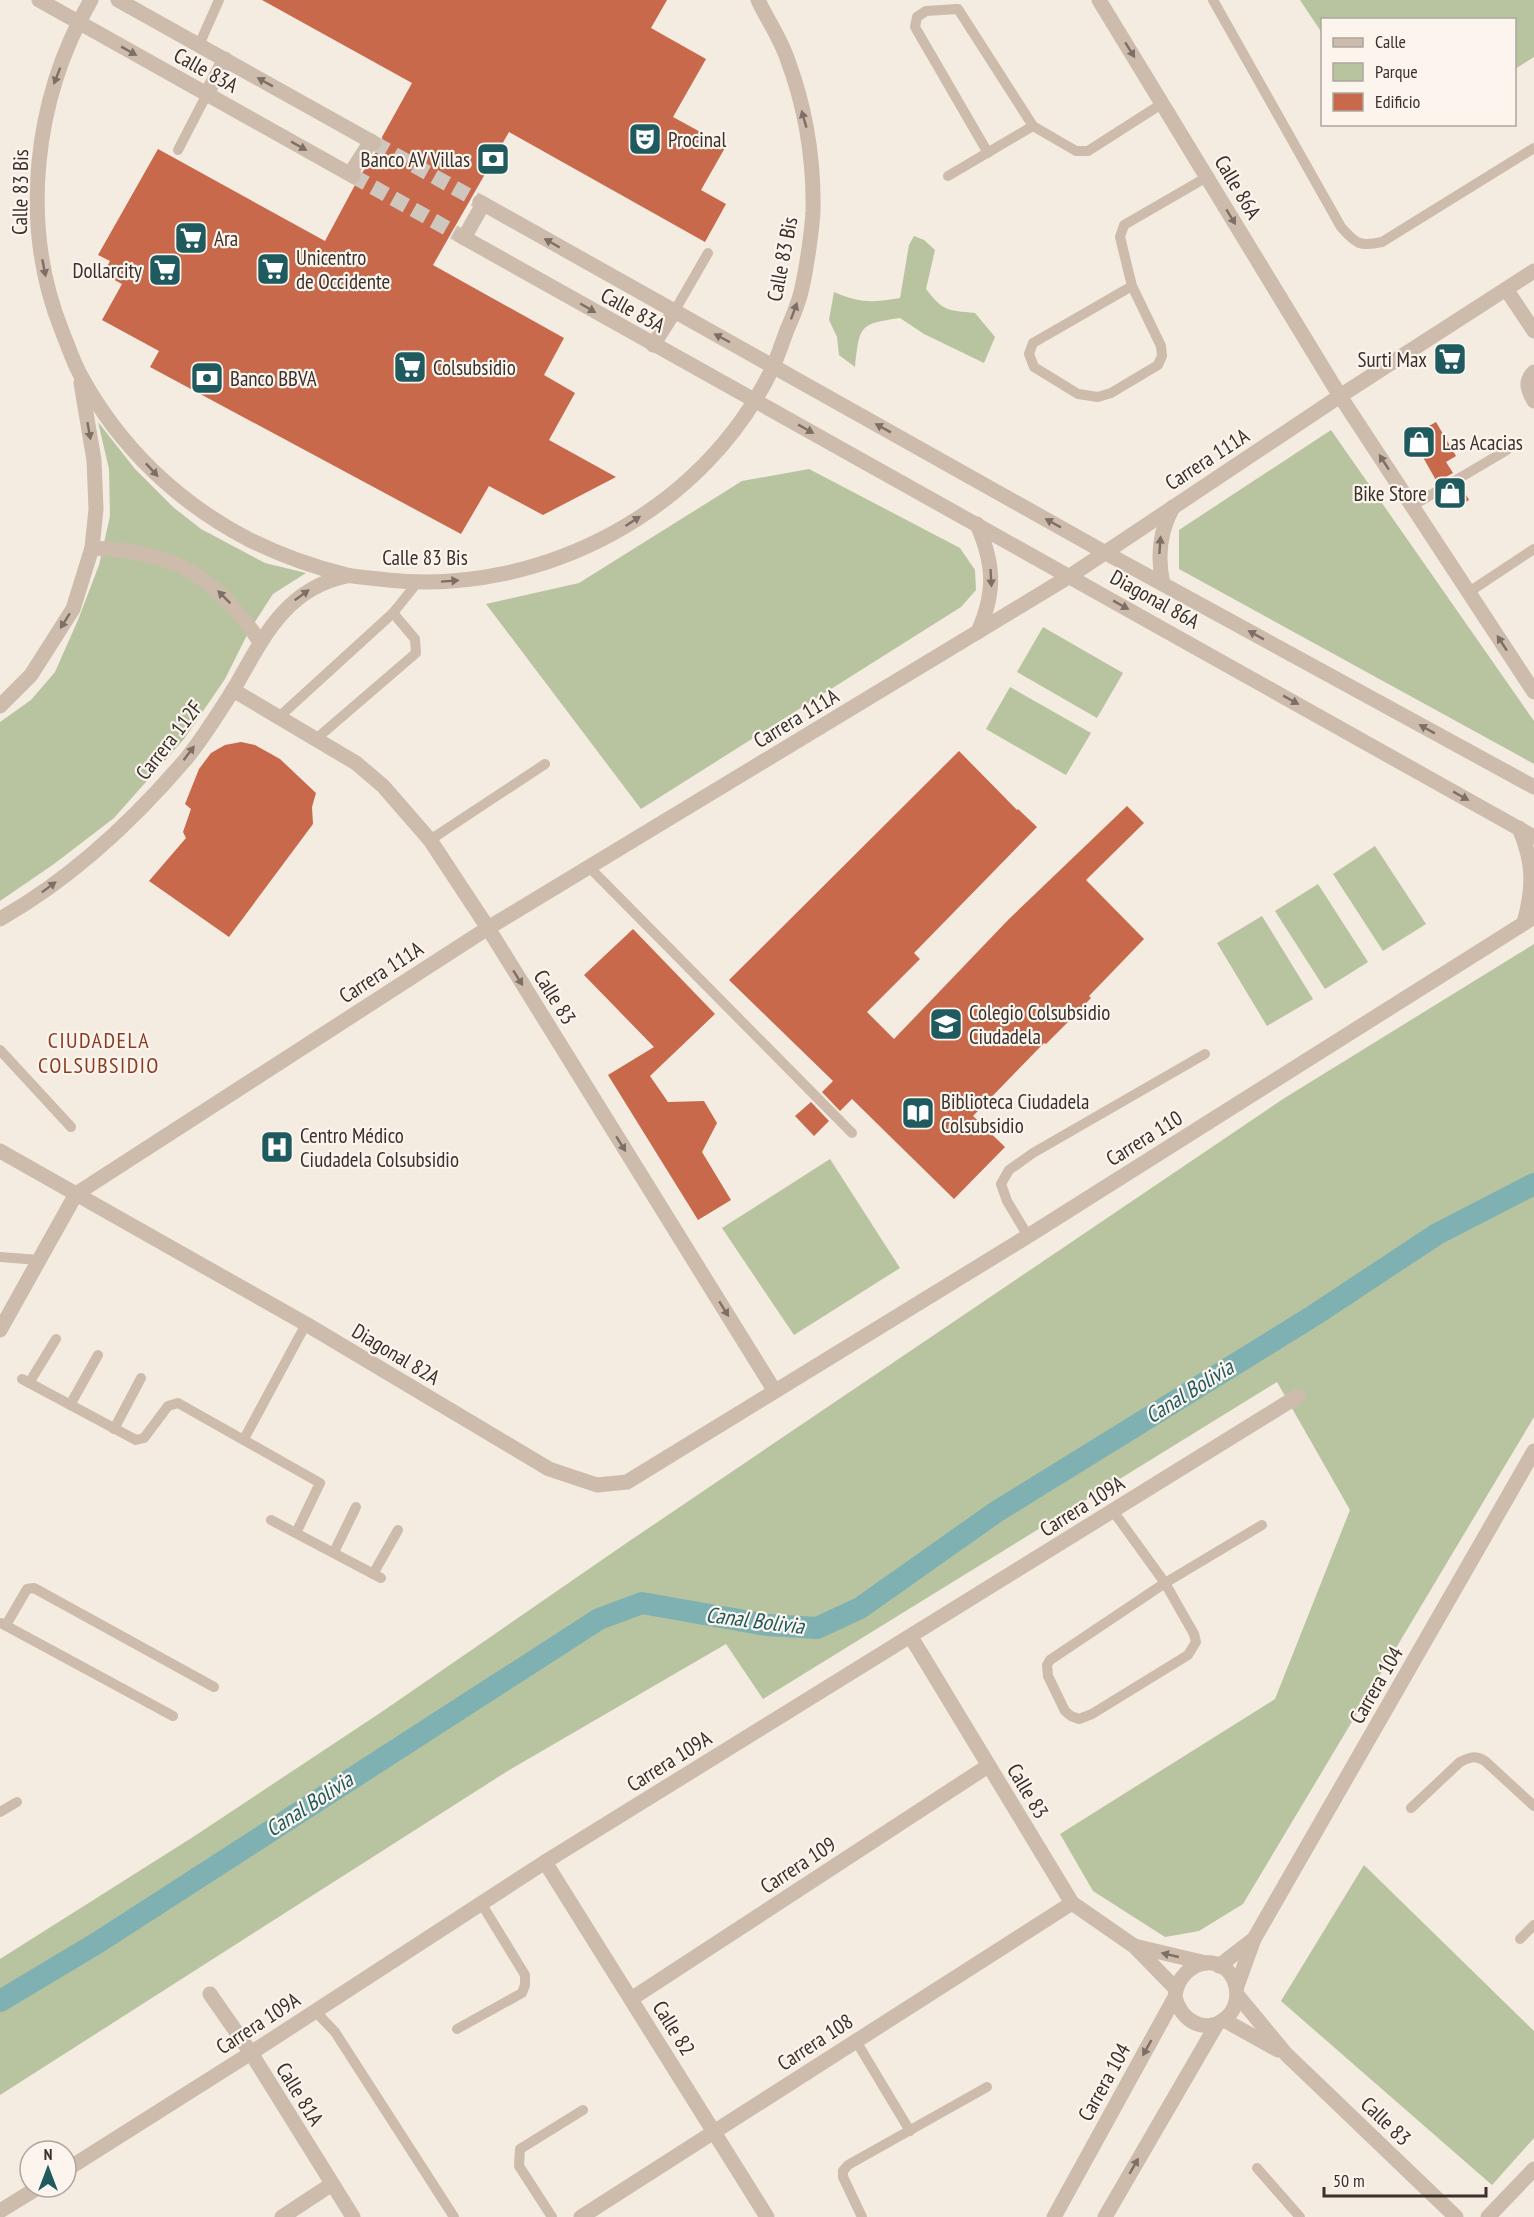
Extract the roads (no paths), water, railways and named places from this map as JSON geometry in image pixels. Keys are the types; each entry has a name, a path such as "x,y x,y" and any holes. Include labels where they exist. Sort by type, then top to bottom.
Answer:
{"street":[{"name":"Calle 83A","path":"39,0 352,175 373,142 118,0"},
{"name":"Calle 83 Bis","path":"91,0 78,22 51,90 38,162 38,234 52,306 79,374 116,431 162,481 216,523 280,555 350,576 417,583 484,578 505,573 549,562 610,536 666,499 715,454 755,400 774,366 801,292 813,213 808,134 787,57 758,0"},
{"name":"Calle 86A","path":"1100,0 1340,396"},
{"path":"207,94 225,59"},
{"name":"Calle 83A","path":"755,400 462,237 481,203 774,366"},
{"name":"Carrera 111A","path":"76,1194 488,928 1070,576 1340,396 1534,271"},
{"path":"1506,289 1534,331"},
{"path":"653,345 674,312"},
{"name":"Diagonal 86A","path":"774,366 1163,585 1534,787"},
{"path":"1534,372 1529,377 1527,390 1534,401"},
{"path":"0,706 31,675 73,609 92,548 96,509 94,460 79,374"},
{"path":"1340,396 1532,683"},
{"name":"Diagonal 86A","path":"755,400 1534,837"},
{"path":"1163,585 1159,565 1161,535 1173,507"},
{"path":"977,524 988,550 992,578 988,606 978,632"},
{"path":"92,548 126,549 159,557 189,570 217,590 241,614 260,642"},
{"name":"Carrera 112F","path":"0,919 28,903 70,871 131,818 188,756 233,690 260,642 284,609 326,580 350,576"},
{"name":"Calle 83","path":"233,690 356,762 383,786 429,840 488,928 774,1390"},
{"path":"1519,828 1529,850 1534,875 1529,920"},
{"name":"Carrera 110","path":"774,1390 1028,1236 1529,920"},
{"name":"Diagonal 82A","path":"0,1151 306,1324 540,1463 597,1485 627,1482 774,1390"},
{"path":"0,1330 76,1194"},
{"name":"Carrera 109A","path":"78,2162 545,1862 1298,1396"},
{"name":"Carrera 104","path":"1237,1991 1254,1939 1534,1451"},
{"name":"Calle 83","path":"910,1637 1072,1903 1134,1946 1176,1993"},
{"name":"Carrera 109","path":"630,1999 988,1766"},
{"name":"Calle 82","path":"545,1862 767,2217"},
{"name":"Carrera 108","path":"581,2217 1072,1903"},
{"name":"Carrera 104","path":"1054,2217 1186,1972 1195,1967 1212,1965 1254,1939"},
{"name":"Calle 83","path":"1134,1946 1212,1965"},
{"path":"1105,2217 1221,2022 1236,2005 1237,1991 1227,1972 1212,1965"},
{"name":"Calle 83","path":"1237,1991 1286,2054 1456,2217"},
{"path":"1176,1993 1182,2014 1190,2021 1208,2026 1221,2022"},
{"name":"Calle 81A","path":"210,1994 250,2053 352,2217"},
{"name":"Calle 83","path":"1221,2022 1286,2054"},
{"path":"1488,2217 1534,2169"},
{"path":"282,2217 332,2184"},
{"path":"0,2211 20,2199"}],"lane":[{"path":"199,45 219,0"},
{"path":"1213,0 1341,227 1353,241 1367,246 1382,242 1534,148"},
{"path":"988,153 915,27 917,17 926,11 958,9 1033,126 1076,151 1088,151 1163,103"},
{"path":"178,150 207,94"},
{"path":"948,176 1033,126"},
{"path":"1132,286 1033,343 1029,354 1034,367 1078,394 1098,397 1111,393 1158,365 1162,356 1161,346 1132,286 1120,237 1124,225 1207,177"},
{"path":"674,312 708,253"},
{"path":"1413,506 1507,450"},
{"path":"1469,592 1534,549"},
{"path":"279,717 393,613 417,583"},
{"path":"316,739 416,653 415,639 393,613"},
{"path":"429,840 545,764"},
{"path":"590,868 852,1133"},
{"path":"0,1050 71,1127"},
{"path":"1028,1236 1007,1201 1001,1184 1009,1170 1205,1054"},
{"path":"0,1257 39,1260"},
{"path":"244,1439 306,1324"},
{"path":"56,1340 26,1381 136,1440 144,1438 168,1406 178,1403 320,1483 296,1533"},
{"path":"70,1405 98,1355"},
{"path":"114,1429 141,1378"},
{"path":"334,1552 356,1507"},
{"path":"1113,1511 1165,1583 1194,1634 1196,1642 1188,1655 1086,1718 1079,1719 1065,1711 1048,1676 1047,1665 1050,1660 1165,1583 1262,1525"},
{"path":"272,1520 377,1576 398,1530"},
{"path":"173,1716 3,1624 27,1589 34,1588 214,1687"},
{"path":"1411,1808 1460,1762 1470,1757 1477,1757 1485,1761 1534,1806"},
{"path":"0,1812 17,1802"},
{"path":"457,2029 522,1993 525,1985 525,1975 481,1903"},
{"path":"1520,1939 1534,1925"},
{"path":"315,2011 335,2032 454,2217"},
{"path":"856,2041 910,2131"},
{"path":"862,2217 843,2177 843,2171 848,2164 987,2087"},
{"path":"552,2217 519,2166 520,2149 582,2110"},
{"path":"1257,2168 1300,2217"}],"waterway":[{"name":"Canal Bolivia","path":"0,2001 97,1943 599,1619 642,1603 767,1625 817,1628 860,1608 996,1512 1313,1316 1437,1234 1534,1184"}],"tunnel":[{"path":"374,143 480,202"},
{"path":"353,176 461,236"}],"place":[{"name":"Procinal","path":"645,139"},
{"name":"Banco AV Villas","path":"493,159"},
{"name":"Ara","path":"191,238"},
{"name":"Unicentro de Occidente","path":"273,269"},
{"name":"Dollarcity","path":"165,270"},
{"name":"Surti Max","path":"1450,359"},
{"name":"Colsubsidio","path":"410,367"},
{"name":"Banco BBVA","path":"207,378"},
{"name":"Las Acacias","path":"1419,442"},
{"name":"Bike Store","path":"1450,493"},
{"name":"Colegio Colsubsidio Ciudadela","path":"946,1024"},
{"name":"Biblioteca Ciudadela Colsubsidio","path":"918,1113"},
{"name":"Centro Médico Ciudadela Colsubsidio","path":"277,1147"}],"district":[{"name":"CIUDADELA COLSUBSIDIO","path":"99,1052"}]}
